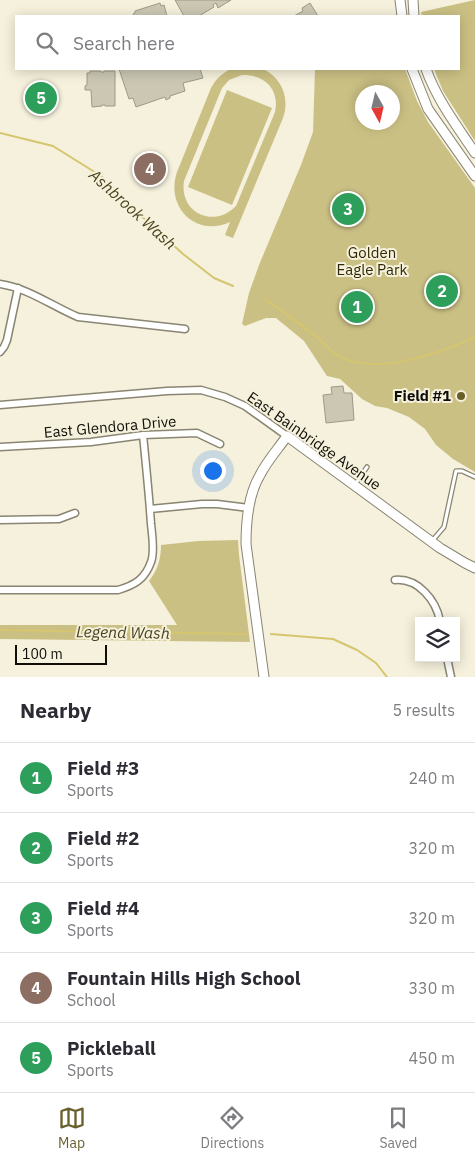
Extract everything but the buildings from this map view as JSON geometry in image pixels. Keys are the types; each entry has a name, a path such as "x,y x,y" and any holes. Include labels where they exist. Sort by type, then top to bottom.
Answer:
{"street":[{"path":"400,0 402,15"},
{"path":"413,0 414,15"},
{"path":"412,70 428,108 475,176"},
{"path":"426,70 440,100 475,153"},
{"path":"0,284 30,293 78,317 186,329"},
{"path":"0,352 7,340 18,288"},
{"name":"East Bainbridge Avenue","path":"0,405 167,391 201,390 225,397 245,406 431,542 475,568"},
{"name":"East Glendora Drive","path":"0,447 91,442 143,435 197,433 220,444"},
{"path":"0,590 118,590 129,587 139,581 147,572 152,560 153,541 143,435"},
{"path":"264,677 246,532 249,508 259,475 287,436"},
{"path":"150,509 202,504 249,508"},
{"path":"0,520 59,518 75,514"},
{"path":"395,580 402,579 420,588 429,596 436,607 439,617"},
{"path":"448,662 451,677"}],"lane":[{"path":"354,485 367,467"},
{"path":"431,542 444,527 456,471 462,471 475,477"}],"green space":[{"path":"475,0 475,141 443,91 434,70 460,70 460,15 422,15 421,12"},
{"path":"230,70 265,70 280,83 286,103 283,118 233,238 225,235 230,222 217,226 206,226 186,216 175,197 174,185 177,172 211,88 220,77","holes":["242,75 257,77 273,90 276,104 275,112 236,206 227,213 218,216 209,217 200,214 192,209 187,202 184,192 184,181 222,88 229,80"]},
{"name":"Golden Eagle Park","path":"315,70 405,70 417,101 428,122 475,188 475,472 453,459 436,445 425,429 409,417 387,408 375,406 362,399 340,379 327,376 304,341 276,318 266,318 245,326 242,324 249,293 313,132"},
{"path":"30,84 57,90 52,111 25,106"},
{"path":"227,90 272,108 232,205 188,187"},
{"path":"238,540 250,642 0,639 0,625 177,625 149,581 155,573 158,564 161,545 198,541"}],"waterway":[{"name":"Ashbrook Wash","path":"0,133 53,146 101,176 183,254 214,278 233,286"},
{"path":"265,299 312,333 335,354 350,361 367,364 405,361 443,350 475,337"},
{"name":"Legend Wash","path":"0,630 246,634"},
{"name":"Legend Wash","path":"271,634 333,639 357,650 376,663 387,677"}],"place":[{"name":"Pickleball","path":"41,98"},
{"name":"Fountain Hills High School","path":"150,169"},
{"name":"Field #4","path":"348,209"},
{"name":"Field #2","path":"442,291"},
{"name":"Field #3","path":"357,307"},
{"name":"Field #1","path":"461,396"}]}
